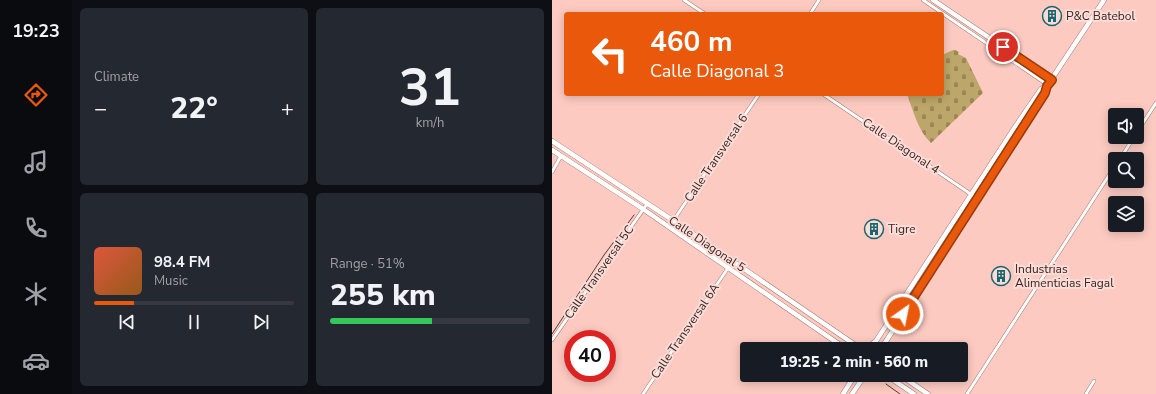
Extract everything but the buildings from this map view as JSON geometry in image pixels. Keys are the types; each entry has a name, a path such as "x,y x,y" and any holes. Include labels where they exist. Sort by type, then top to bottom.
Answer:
{"street":[{"path":"684,0 702,12"},
{"path":"811,12 819,0"},
{"path":"923,0 940,12"},
{"path":"933,0 1052,80"},
{"path":"885,342 978,199 1048,86 1104,0"},
{"path":"944,14 1048,86"},
{"path":"875,342 905,298 1015,127 1041,89 1048,86"},
{"name":"Calle Transversal 6","path":"673,221 758,96"},
{"name":"Calle Diagonal 4","path":"826,96 978,199"},
{"path":"1144,121 1156,103"},
{"name":"Calle Diagonal 5","path":"552,141 851,342"},
{"name":"Calle Diagonal 5","path":"552,150 643,209 836,342"},
{"path":"552,172 561,156"},
{"path":"967,394 1108,177"},
{"path":"608,186 612,181"},
{"name":"Calle Transversal 5C","path":"552,340 647,204"},
{"name":"Calle Transversal 6A","path":"643,394 728,268"},
{"path":"753,285 758,279"},
{"path":"905,298 911,302"},
{"path":"843,394 851,382"},
{"path":"852,394 860,382"},
{"path":"896,382 914,394"},
{"path":"910,382 928,394"},
{"path":"1086,394 1094,382"}],"green space":[{"path":"955,50 959,52 958,54 966,58 983,93 931,143 926,138 919,126 908,96 944,96 944,54"}],"railway":[{"path":"552,334 604,255 634,215"},
{"path":"886,384 900,394"}],"place":[{"name":"P&C Batebol","path":"1052,16"},
{"name":"Tigre","path":"874,229"},
{"name":"Industrias Alimenticias Fagal","path":"1001,276"}],"route":[{"path":"903,314 978,199 1052,80 1003,47"}]}
